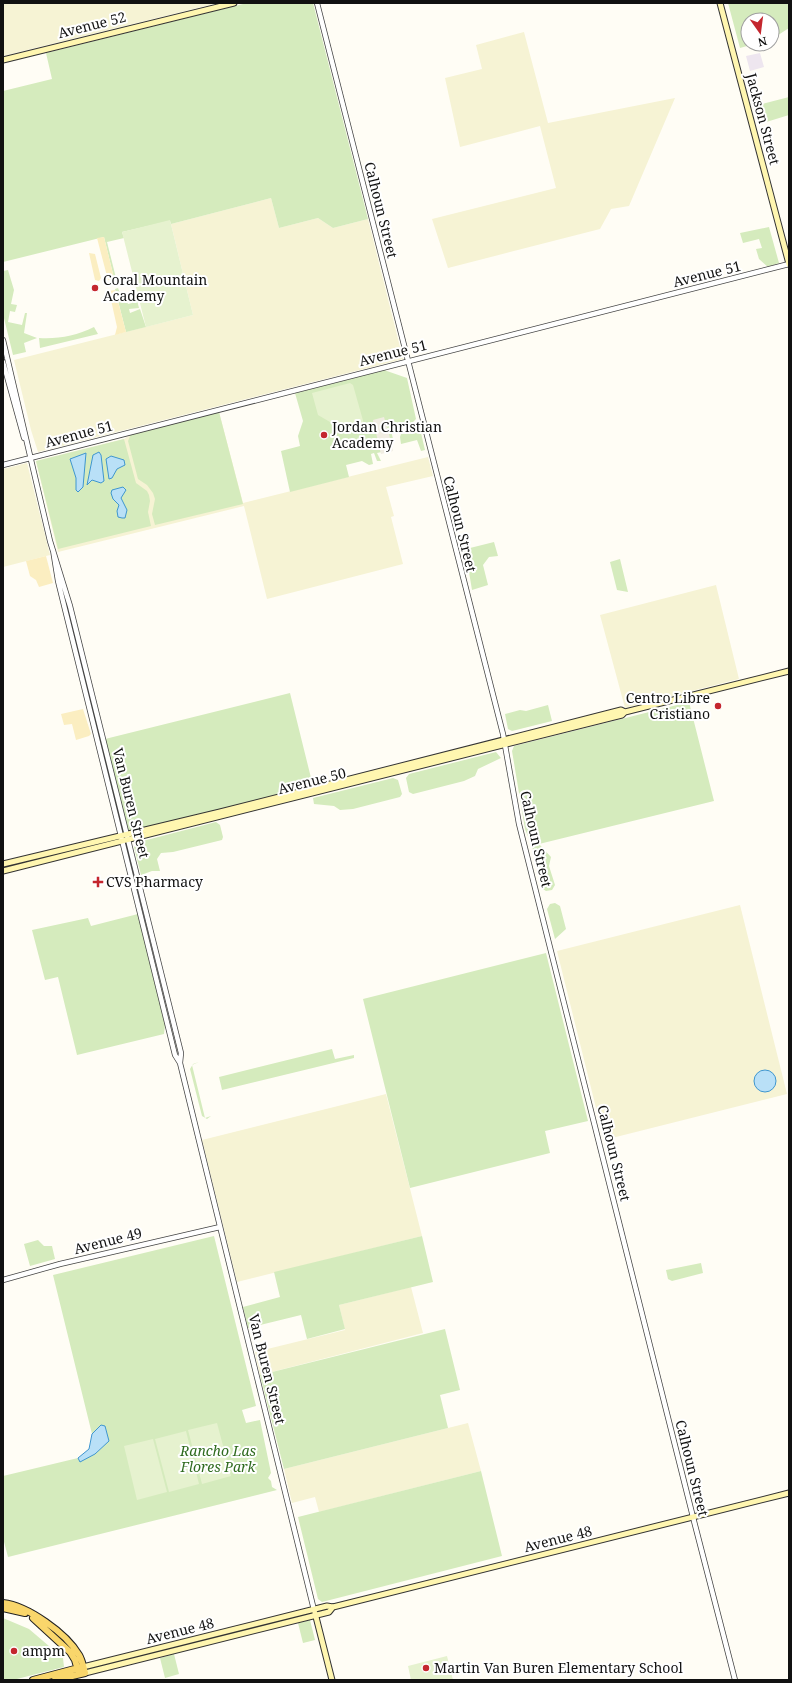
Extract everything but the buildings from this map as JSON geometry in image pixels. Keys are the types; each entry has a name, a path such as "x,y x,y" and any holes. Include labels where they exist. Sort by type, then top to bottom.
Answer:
{"main road":[{"name":"Avenue 52","path":"3,60 234,3"},
{"name":"Jackson Street","path":"720,3 789,264"},
{"name":"Avenue 50","path":"3,871 124,838 504,742 620,710 625,712 789,671"},
{"name":"Avenue 50","path":"3,864 95,841 124,838"},
{"path":"17,860 24,861 54,854 60,856 64,851 82,847 95,841"},
{"name":"Avenue 48","path":"55,1680 81,1670 169,1646 315,1612 329,1612 333,1607 789,1493"},
{"path":"3,1603 24,1608 40,1618 74,1648 81,1670"},
{"path":"3,1608 19,1611 38,1622 70,1652 81,1670"},
{"name":"Avenue 48","path":"33,1680 128,1662 315,1612"},
{"name":"Van Buren Street","path":"315,1612 332,1680"},
{"path":"128,1662 130,1658 162,1650 169,1646"}],"street":[{"name":"Calhoun Street","path":"317,3 504,742 519,825 735,1680"},
{"name":"Avenue 51","path":"3,465 789,264"},
{"name":"Van Buren Street","path":"3,340 25,440 53,550 56,554 72,616 175,1055 180,1063 315,1612"},
{"name":"Van Buren Street","path":"3,362 19,427 25,440"},
{"name":"Avenue 49","path":"3,1280 73,1261 220,1227"}],"shaded area":[{"path":"3,3 218,3 3,56"},
{"path":"524,32 548,123 675,98 629,206 611,209 600,229 448,268 432,219 556,188 540,126 460,147 445,78 482,69 476,45"},
{"path":"760,53 764,67 750,71 746,56"},
{"path":"271,198 279,228 318,218 333,228 368,219 403,359 38,452 31,430 14,360 193,315 171,224"},
{"path":"219,412 243,503 428,457 433,476 386,487 394,516 391,517 403,564 267,599 244,506 58,552 36,461 124,439 131,434"},
{"path":"384,417 388,431 391,430 391,433 389,434 393,451 381,454 378,443 358,450 378,441 375,429 353,433 374,427 373,420"},
{"path":"27,463 50,555 3,567 3,469"},
{"path":"716,585 739,679 625,708 600,615"},
{"path":"740,905 787,1094 604,1140 557,951"},
{"path":"386,1094 422,1236 237,1282 202,1140"},
{"path":"411,1287 423,1333 260,1375 255,1352 345,1330 339,1305"},
{"path":"468,1423 481,1471 319,1512 315,1497 292,1503 284,1469"}],"green space":[{"path":"247,3 313,3 368,219 333,228 318,218 279,228 271,198 171,224 170,221 122,232 124,238 107,242 116,278 114,278 104,237 3,262 3,91 52,79 46,53"},
{"path":"728,3 789,3 789,28 780,34 780,12 740,12 740,48"},
{"path":"789,97 789,115 763,123 758,105"},
{"path":"170,220 193,315 146,327 122,232"},
{"path":"769,227 779,263 768,267 759,259 756,249 762,248 759,239 743,243 740,233"},
{"path":"8,270 14,290 11,304 17,305 15,312 10,311 8,322 22,325 25,313 27,313 24,333 37,338 24,343 26,352 13,355 3,314 3,271"},
{"path":"118,288 121,296 125,295 128,304 132,303 129,294 135,292 139,308 129,309 130,313 140,309 146,327 126,332 115,289"},
{"path":"94,327 98,334 40,348 39,338 67,336 81,333"},
{"path":"384,370 407,378 416,419 413,422 400,425 396,422 391,423 390,426 393,439 389,440 391,450 377,453 381,461 377,461 374,453 371,454 373,464 369,465 362,461 346,465 349,477 290,492 281,451 300,446 298,436 303,421 295,393"},
{"path":"350,383 353,385 364,424 342,429 318,415 312,393"},
{"path":"219,412 243,504 155,525 152,514 155,499 153,493 147,485 138,479 128,441 131,434"},
{"path":"416,430 421,433 425,450 421,451 417,440 401,444 401,434"},
{"path":"124,439 136,483 147,491 149,495 150,501 148,512 151,526 58,549 36,461"},
{"path":"494,542 498,556 489,557 483,565 488,585 472,590 468,566 465,563 462,550"},
{"path":"620,559 628,592 617,590 610,562"},
{"path":"290,693 313,786 128,832 105,739"},
{"path":"689,702 714,801 539,844 551,857 549,866 555,885 552,890 546,891 543,889 532,846 525,829 512,751 514,746"},
{"path":"548,705 552,721 512,731 508,729 505,714 520,710 526,711"},
{"path":"496,752 501,758 478,769 475,776 464,781 413,794 409,792 406,778 409,774"},
{"path":"393,778 398,780 402,794 400,797 353,809 340,810 334,806 314,804 313,798"},
{"path":"216,822 220,825 223,837 222,840 173,852 161,853 157,859 160,871 152,871 141,875 134,847 139,842"},
{"path":"555,903 560,906 566,929 555,939 547,909 550,904"},
{"path":"138,914 165,1025 164,1034 77,1055 58,977 45,980 32,930 88,918 91,926"},
{"path":"546,953 588,1121 545,1131 550,1153 410,1188 363,999"},
{"path":"332,1049 335,1059 354,1055 354,1058 222,1090 219,1077"},
{"path":"192,1065 205,1118 202,1116 190,1069"},
{"name":"Rancho Las Flores Park","path":"214,1236 256,1406 242,1410 246,1423 260,1420 271,1473 268,1478 271,1481 272,1487 277,1490 8,1557 3,1538 3,1476 78,1458 79,1460 95,1454 109,1440 92,1434 53,1275"},
{"path":"422,1236 433,1282 339,1305 345,1329 307,1339 301,1315 248,1328 243,1307 280,1297 274,1272"},
{"path":"38,1240 44,1246 52,1246 55,1259 30,1266 24,1244"},
{"path":"701,1263 703,1273 672,1281 668,1279 666,1270"},
{"path":"445,1329 460,1390 440,1395 448,1428 284,1469 260,1375"},
{"name":"Rancho Las Flores Park","path":"217,1423 231,1476 202,1484 188,1430"},
{"path":"186,1431 199,1484 169,1492 155,1439"},
{"path":"153,1439 167,1492 137,1500 124,1446"},
{"path":"481,1471 502,1556 322,1602 318,1599 298,1517"},
{"path":"3,1618 29,1629 63,1658 64,1667 13,1680 3,1680"},
{"path":"310,1620 315,1640 303,1643 298,1623"},
{"path":"174,1654 179,1674 165,1678 160,1658"},
{"name":"Martin Van Buren Elementary School","path":"447,1656 453,1680 411,1680 408,1666"}],"sand":[{"path":"104,237 114,278 108,280 97,238"},
{"path":"89,253 95,254 101,278 99,281 95,280"},
{"path":"115,290 126,332 115,335 117,327 109,291"},
{"path":"46,556 53,583 39,587 36,580 30,576 26,561"},
{"path":"83,709 91,734 76,740 72,724 64,725 61,714"}],"water":[{"path":"99,452 101,455 104,481 101,483 92,480 87,485 93,455"},
{"path":"86,453 83,487 78,492 76,490 76,478 70,459"},
{"path":"111,456 124,460 125,465 117,469 112,478 109,479 106,459"},
{"path":"123,487 126,490 121,498 127,510 125,518 118,517 117,511 119,505 113,499 111,493 112,490"},
{"path":"765,1070 773,1073 776,1081 773,1089 765,1092 757,1089 754,1081 757,1073"},
{"path":"101,1425 105,1426 109,1441 95,1454 80,1462 78,1458 89,1449 92,1434"}],"place":[{"name":"Coral Mountain Academy","path":"95,288"},
{"name":"Jordan Christian Academy","path":"324,435"},
{"name":"Centro Libre Cristiano","path":"718,706"},
{"name":"CVS Pharmacy","path":"98,882"},
{"name":"ampm","path":"14,1651"},
{"name":"Martin Van Buren Elementary School","path":"426,1668"}]}
